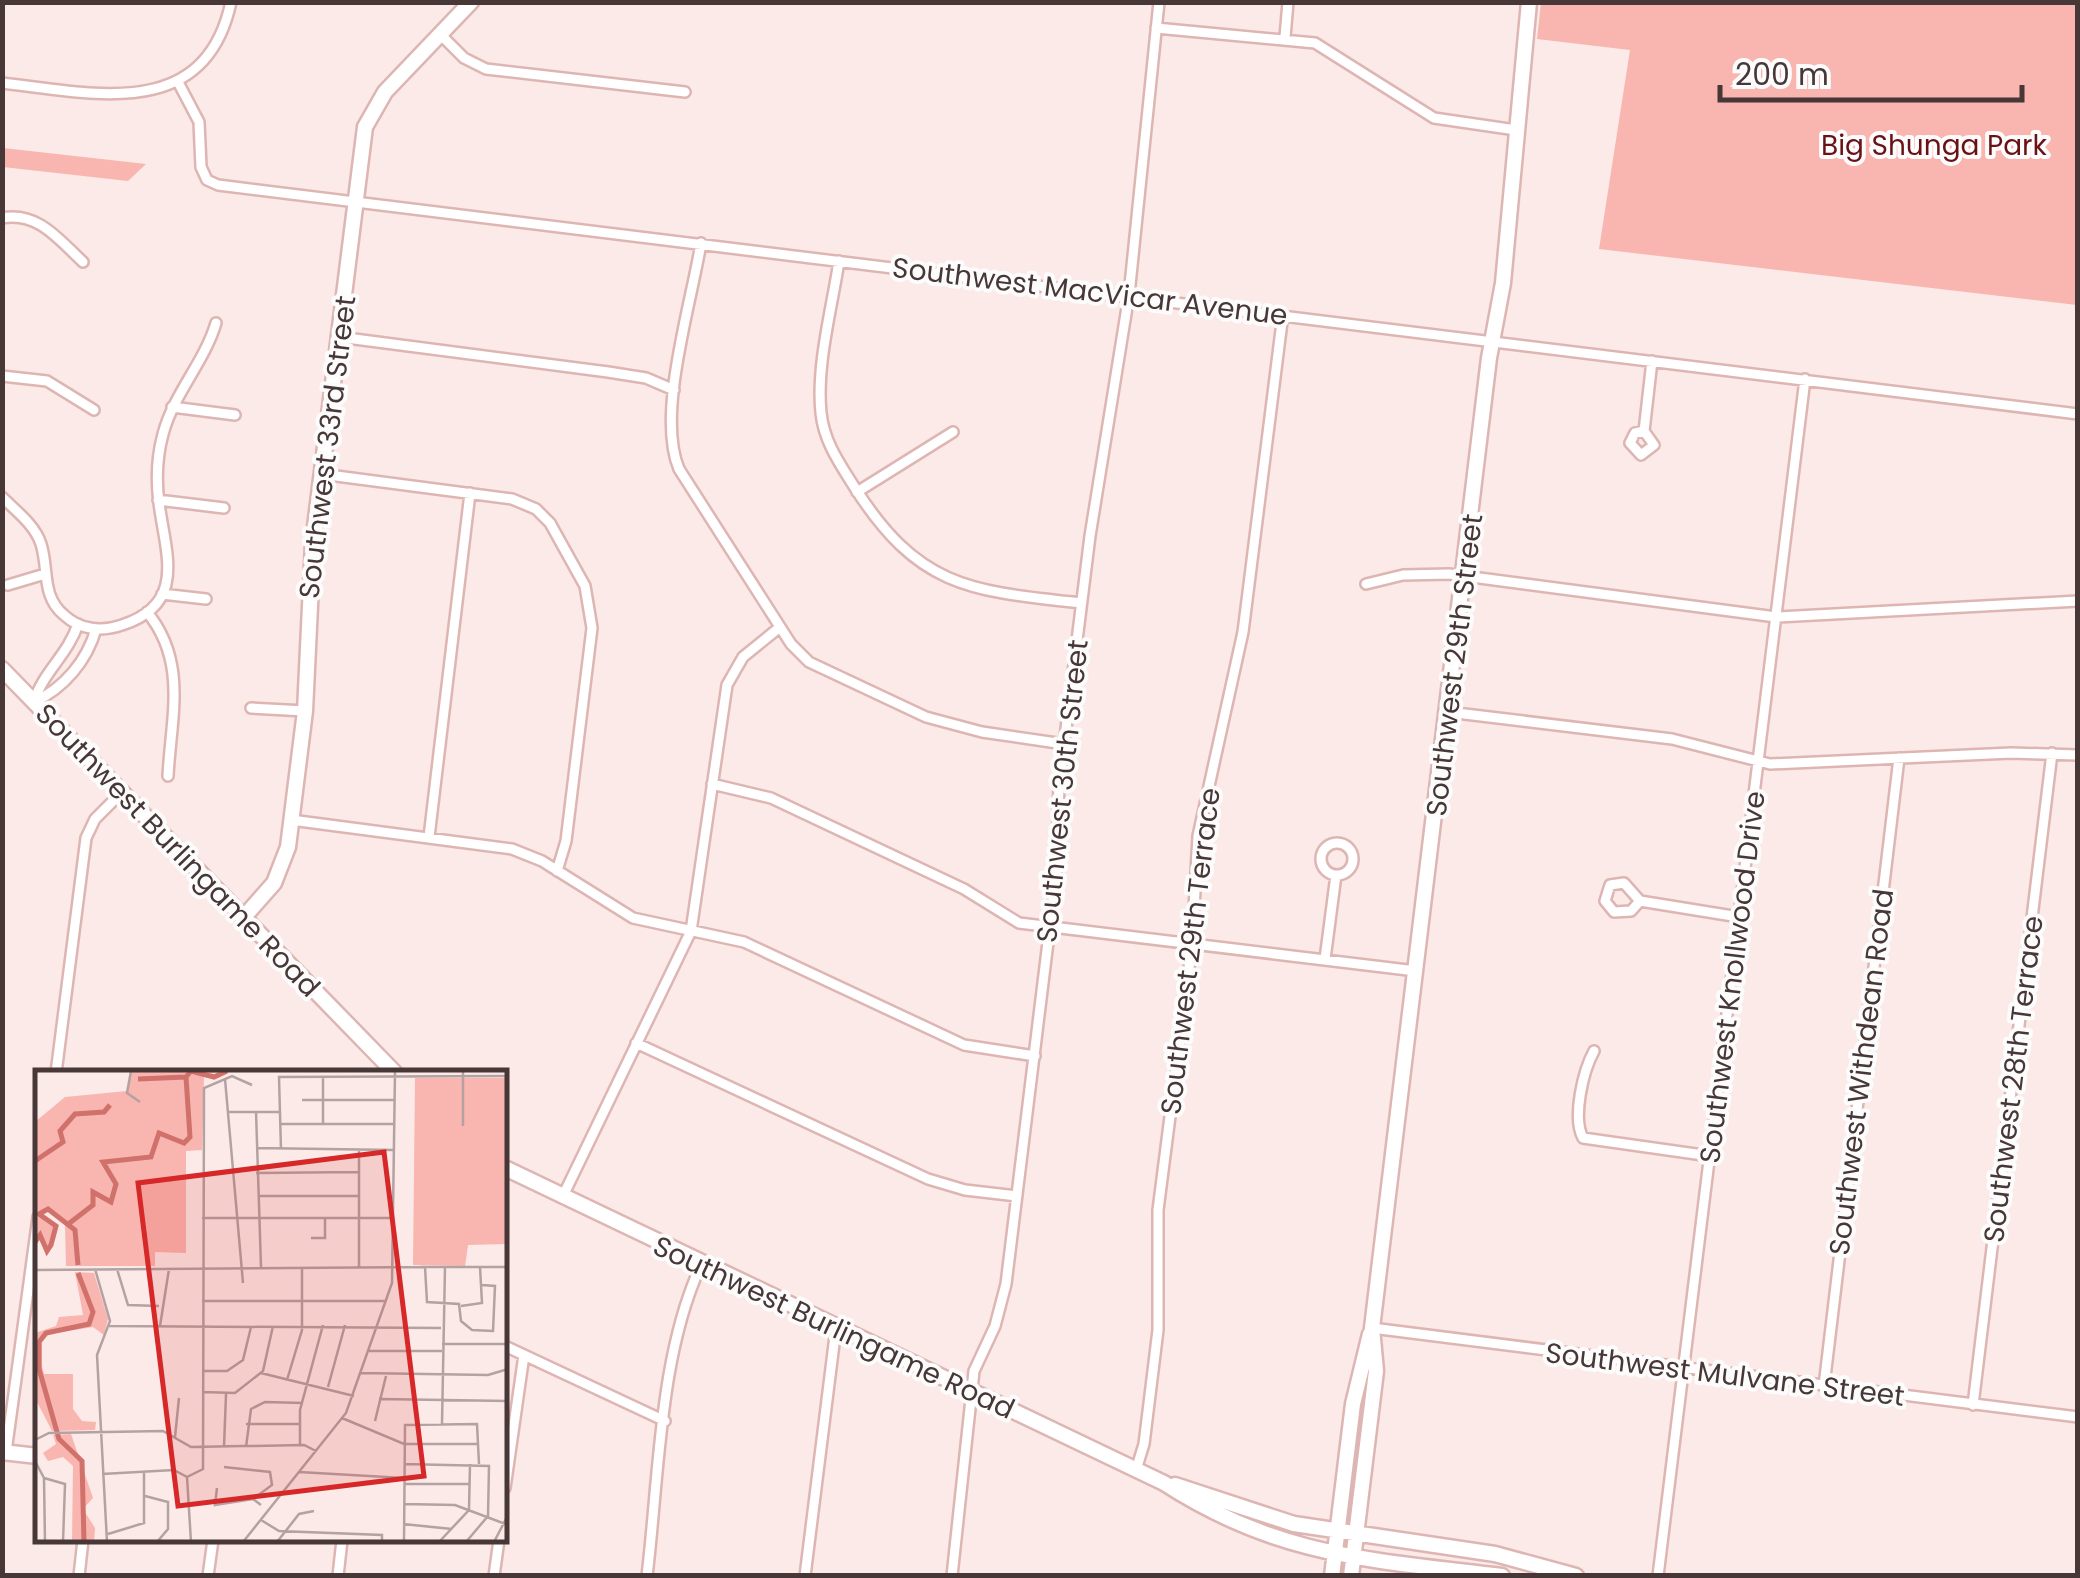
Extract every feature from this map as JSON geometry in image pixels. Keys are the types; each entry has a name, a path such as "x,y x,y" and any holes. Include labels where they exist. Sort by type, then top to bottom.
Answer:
{"main road":[{"name":"Southwest 33rd Street","path":"244,917 279,874 291,820 304,711 308,600 321,474 361,145 370,113 471,2"},
{"name":"Southwest 29th Street","path":"1351,1576 1376,1370 1372,1328 1493,340 1529,2"},
{"name":"Southwest Burlingame Road","path":"2,669 392,1070"},
{"name":"Southwest Burlingame Road","path":"508,1170 1164,1483 1245,1528 1334,1554 1502,1576"},
{"name":"Southwest 29th Street","path":"1332,1576 1353,1404 1362,1351 1372,1328"},
{"path":"4,1452 35,1456"},
{"name":"Southwest Burlingame Road","path":"1164,1483 1336,1532 1494,1554 1576,1576"}],"street":[{"path":"2,82 117,95 144,93 178,82 213,48 231,2"},
{"name":"Southwest 30th Street","path":"952,1576 974,1371 995,1326 1006,1284 1050,928 1064,744 1081,603 1129,294 1158,2"},
{"path":"1284,36 1288,2"},
{"path":"1156,28 1284,36 1332,50 1434,118 1516,130"},
{"path":"441,35 464,58 486,68 684,92"},
{"name":"Southwest MacVicar Avenue","path":"178,82 199,122 201,167 207,180 2078,414"},
{"path":"2,218 21,216 41,224 82,262"},
{"path":"701,244 668,427 679,469 780,627 809,662 913,712 982,732 1064,744"},
{"path":"839,261 821,412 834,454 889,539 924,565 1000,594 1081,603"},
{"name":"Southwest 29th Terrace","path":"1136,1470 1144,1444 1158,1330 1158,1210 1192,945 1198,836 1244,632 1283,314"},
{"path":"2,497 36,534 55,606 78,624 96,629 123,625 148,612 162,594 170,561 158,500 158,462 172,407 208,348 216,324"},
{"path":"339,337 627,375 674,390"},
{"path":"1644,431 1652,360"},
{"path":"2,376 47,381 94,410"},
{"name":"Southwest Knollwood Drive","path":"1658,1576 1805,379"},
{"path":"172,407 235,415"},
{"path":"857,492 954,432"},
{"path":"321,474 512,499 541,513 559,537 588,596 592,628 566,841 557,871"},
{"path":"429,838 470,493"},
{"path":"158,500 224,508"},
{"path":"8,585 45,574"},
{"path":"1366,584 1413,574 1465,576 1776,617 2078,602"},
{"path":"162,594 206,599"},
{"path":"148,612 166,639 176,679 168,776"},
{"path":"34,702 40,682 64,658 78,624"},
{"path":"562,1198 691,931 727,686 743,658 780,627"},
{"path":"34,702 51,694 78,666 96,629"},
{"path":"250,708 304,711"},
{"path":"1448,712 1672,739 1758,763 2078,755"},
{"name":"Southwest 28th Terrace","path":"1973,1405 2052,753"},
{"name":"Southwest Withdean Road","path":"1824,1386 1900,758"},
{"path":"712,784 772,798 964,889 1012,920 1050,928 1416,971"},
{"path":"56,1070 86,838 95,818 122,792"},
{"path":"291,820 512,849 557,871 633,918 774,953 964,1044 1035,1056"},
{"path":"1325,960 1336,876"},
{"path":"1640,901 1739,917"},
{"path":"636,1044 928,1179 966,1190 1017,1196"},
{"path":"1594,1051 1587,1063 1578,1124 1583,1138 1710,1156"},
{"path":"4,1452 35,1238"},
{"path":"647,1576 678,1329 702,1263"},
{"path":"805,1576 836,1328"},
{"name":"Southwest Mulvane Street","path":"1372,1328 2078,1417"},
{"path":"508,1347 666,1421"},
{"path":"508,1467 524,1355"},
{"path":"78,1576 83,1543"},
{"path":"208,1576 213,1543"},
{"path":"338,1576 342,1543"},
{"path":"494,1576 498,1543"}],"green space":[{"name":"Big Shunga Park","path":"1541,3 2077,3 2077,305 1599,249 1630,50 1537,39"},
{"path":"3,148 146,164 128,181 3,167"}]}
